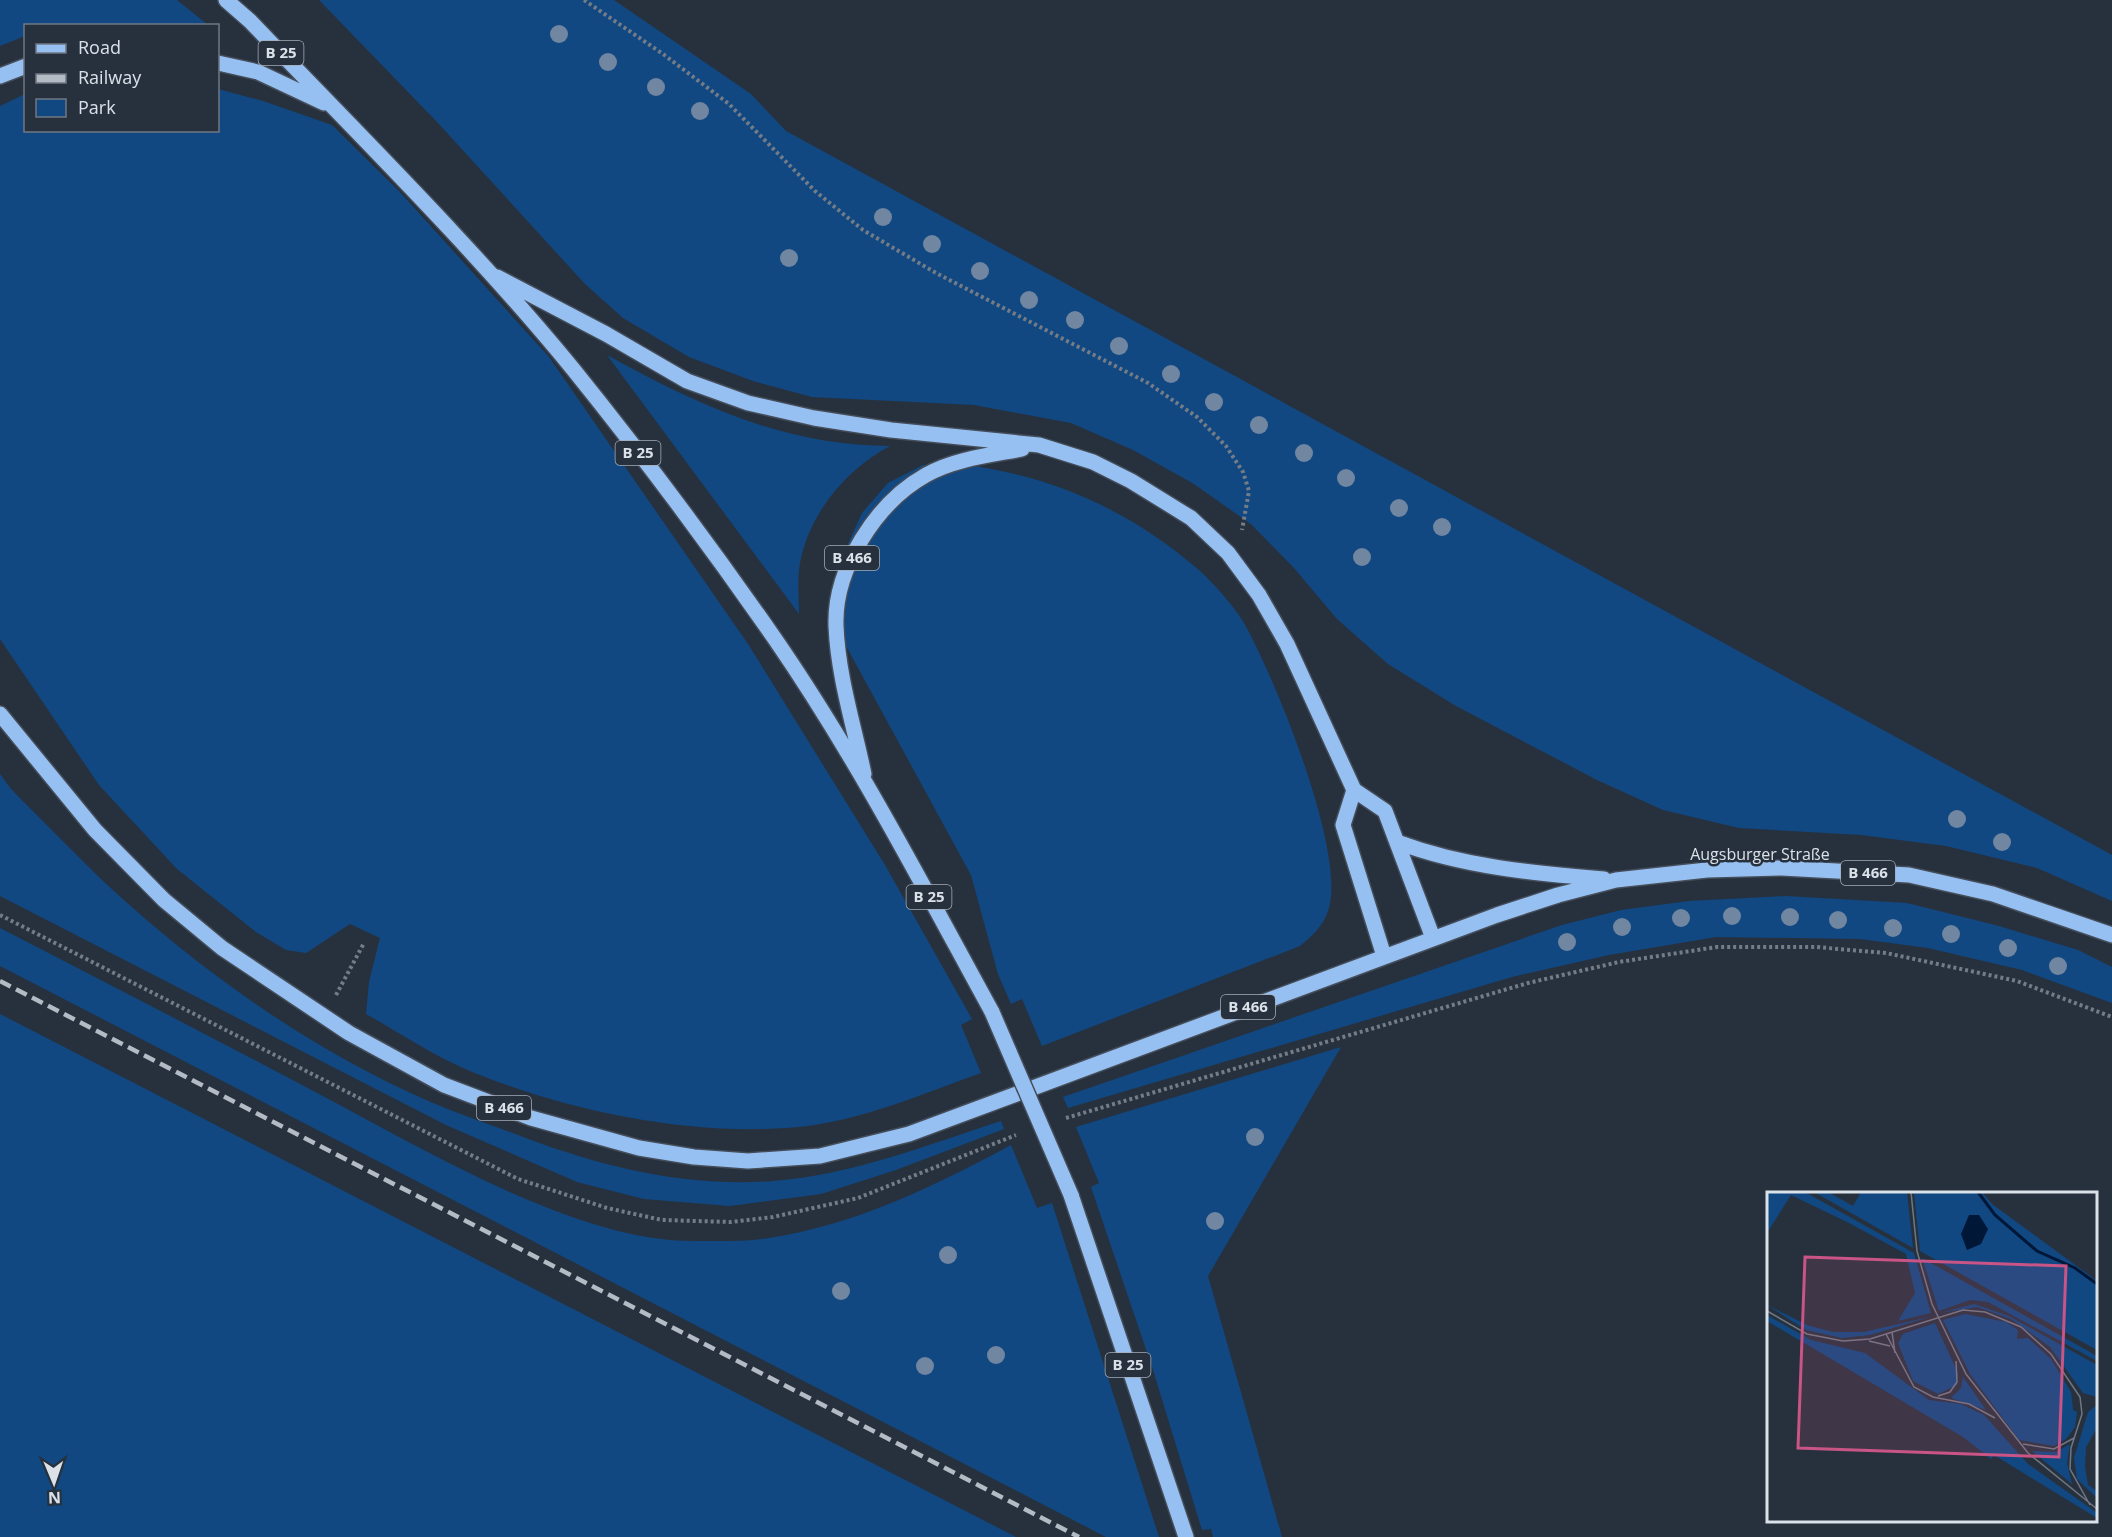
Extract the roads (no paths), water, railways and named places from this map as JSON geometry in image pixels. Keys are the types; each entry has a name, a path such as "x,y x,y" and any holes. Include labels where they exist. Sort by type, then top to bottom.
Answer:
{"main road":[{"name":"B 25","path":"226,0 250,21 489,273 572,368 688,518 777,642 866,783 992,1012 1071,1195 1186,1536"},
{"path":"219,63 258,72 334,109"},
{"path":"0,76 24,67"},
{"path":"489,273 606,334 687,381 748,403 814,418 891,430 1039,445"},
{"name":"B 466","path":"866,783 839,662 836,623 845,572 862,539 882,510 926,475 982,456 1039,445 1093,462 1131,481 1191,518 1228,553 1259,596 1287,644 1354,790"},
{"name":"B 466","path":"0,714 95,830 164,900 222,948 324,1017 444,1085 531,1118 639,1148 694,1157 748,1161 820,1156 909,1134 1433,938 1558,895 1616,880"},
{"path":"1384,956 1343,825 1354,790 1385,811 1433,938"},
{"path":"1396,842 1464,864 1521,872 1616,880"},
{"name":"Augsburger Straße","path":"1616,880 1684,872 1782,868 1910,875 1993,894 2112,935"}],"railway":[{"path":"0,981 1079,1537"}]}
